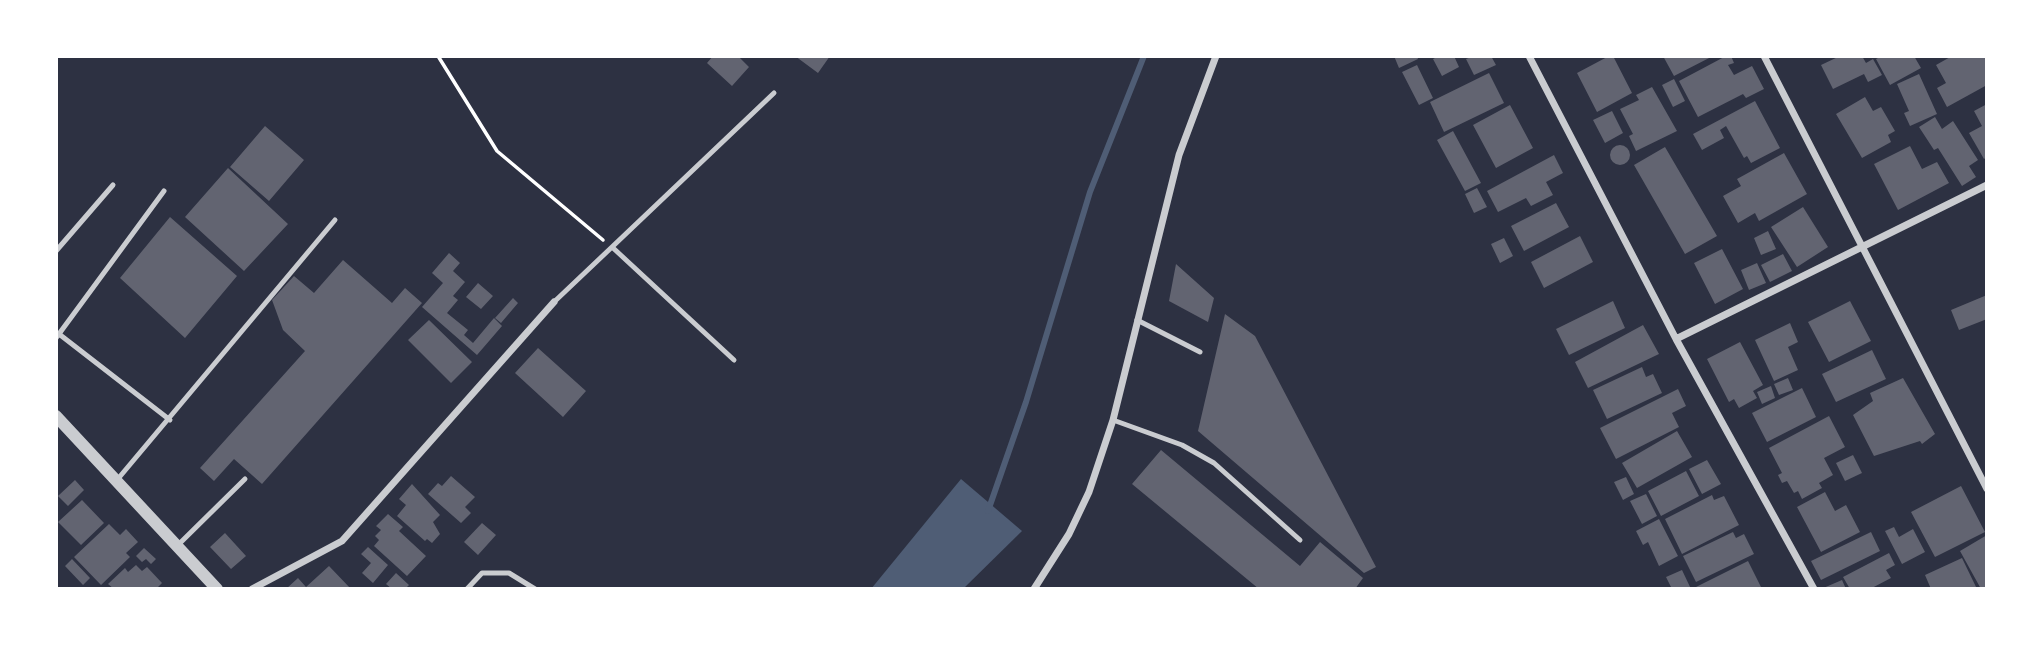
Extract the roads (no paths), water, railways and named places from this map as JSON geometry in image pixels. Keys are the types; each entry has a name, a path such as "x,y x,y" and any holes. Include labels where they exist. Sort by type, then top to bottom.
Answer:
{"street":[{"path":"1034,589 1069,534 1088,492 1113,420 1179,155 1216,56"},
{"path":"1529,56 1676,339 1814,589"},
{"path":"1764,56 1987,489"},
{"path":"1676,339 1987,185"},
{"path":"252,589 342,541 554,302"},
{"path":"56,416 217,589"}],"lane":[{"path":"554,302 774,93"},
{"path":"56,251 113,185"},
{"path":"163,191 57,336 170,420"},
{"path":"115,482 170,420 335,220"},
{"path":"612,247 734,360"},
{"path":"1137,320 1200,352"},
{"path":"1113,420 1182,445 1214,463 1300,540"},
{"path":"177,546 245,479"},
{"path":"467,589 482,573 509,573 535,589"}],"water":[{"path":"961,479 1022,531 963,589 871,589"}],"waterway":[{"path":"988,511 1026,402 1090,192 1144,56"}]}
